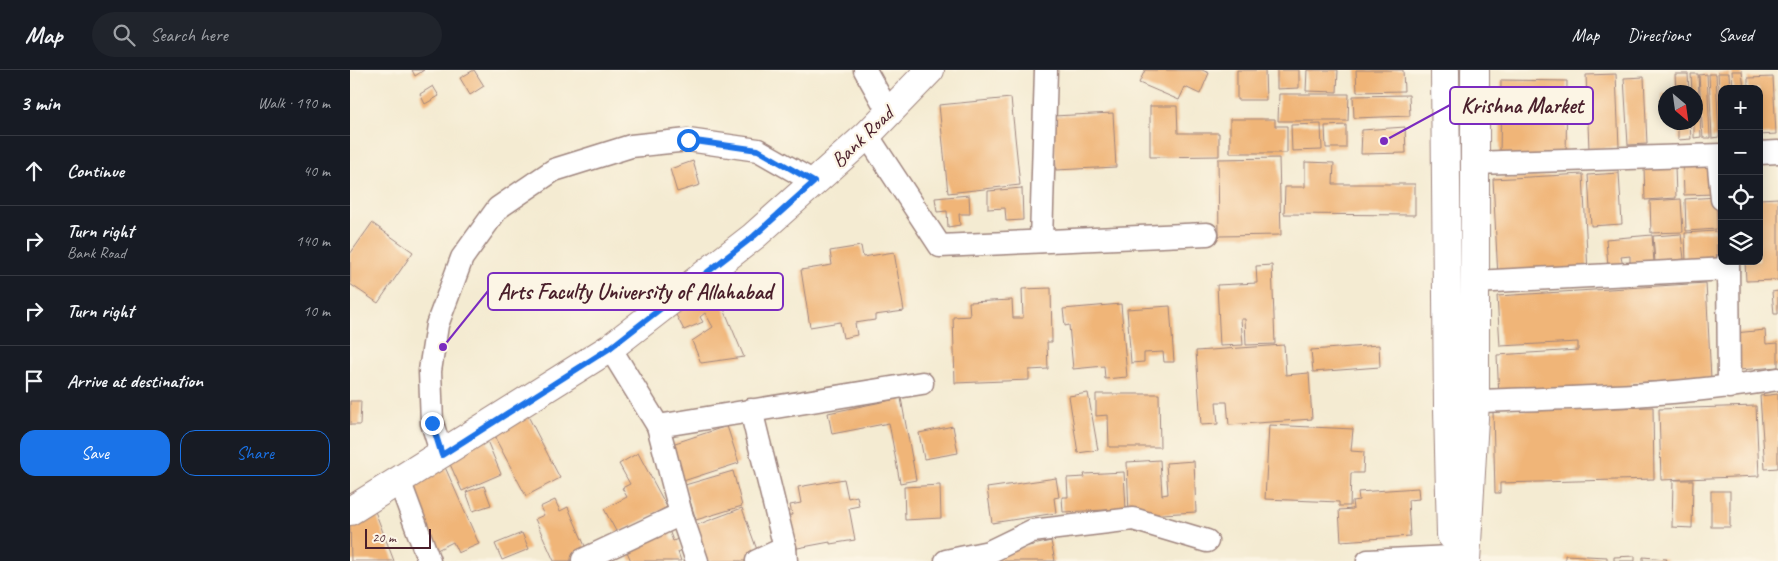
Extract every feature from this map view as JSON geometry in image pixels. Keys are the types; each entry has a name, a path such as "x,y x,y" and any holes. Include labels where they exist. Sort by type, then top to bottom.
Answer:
{"main road":[{"name":"Bank Road","path":"350,511 610,348 754,236 868,135 930,70"},
{"path":"1445,70 1448,408 1456,560"},
{"path":"1456,560 1475,402 1475,70"}],"street":[{"path":"866,70 889,113"},
{"path":"1042,241 1046,70"},
{"path":"868,135 940,246 1208,234"},
{"path":"442,455 432,423 430,371 437,325 462,258 498,208 554,170 631,146 688,140 758,150 814,182"},
{"path":"1763,153 1778,152"},
{"path":"1474,163 1718,155"},
{"path":"1474,282 1728,265 1729,388"},
{"path":"610,348 658,426 681,514 696,561"},
{"path":"1475,402 1590,398 1729,388 1778,379"},
{"path":"658,426 922,383"},
{"path":"751,410 785,555 757,561"},
{"path":"399,480 429,561"},
{"path":"583,560 681,514"},
{"path":"946,561 989,552 1032,531 1133,519 1207,541"},
{"path":"1368,561 1456,560"}],"building":[{"path":"412,70 424,70 415,76"},
{"path":"474,70 484,86 470,95 460,78"},
{"path":"1145,70 1202,70 1209,73 1200,94 1185,87 1179,100 1139,83"},
{"path":"1237,70 1265,70 1266,100 1237,100"},
{"path":"1277,70 1299,70 1299,88 1277,89"},
{"path":"1307,70 1338,70 1337,92 1306,91"},
{"path":"1356,70 1403,70 1404,91 1357,92"},
{"path":"1732,71 1742,71 1744,85 1733,85"},
{"path":"1718,73 1729,73 1730,85 1719,85"},
{"path":"1616,74 1619,147 1589,149 1586,75"},
{"path":"1675,74 1688,74 1689,85 1676,85"},
{"path":"1691,74 1698,74 1699,85 1692,85"},
{"path":"1707,74 1710,138 1703,138 1703,85 1700,85 1699,75"},
{"path":"1709,74 1716,74 1718,137 1712,138"},
{"path":"1644,77 1647,144 1628,145 1624,78"},
{"path":"1773,77 1776,134 1763,135 1763,85 1748,85 1748,78"},
{"path":"1501,80 1567,81 1566,158 1500,158"},
{"path":"433,86 439,96 425,104 420,94"},
{"path":"1279,94 1349,94 1348,121 1278,121"},
{"path":"1409,95 1410,116 1354,118 1353,96"},
{"path":"1011,98 1020,185 948,193 939,105"},
{"path":"1150,106 1177,106 1178,133 1219,133 1219,156 1150,157"},
{"path":"1113,113 1116,167 1056,170 1053,116"},
{"path":"1230,119 1275,119 1275,126 1287,126 1287,153 1230,153"},
{"path":"1321,124 1322,150 1292,151 1291,125"},
{"path":"1346,125 1346,148 1326,148 1325,126"},
{"path":"1405,127 1406,153 1361,154 1362,130"},
{"path":"1678,130 1690,130 1691,139 1678,140"},
{"path":"1694,130 1701,130 1701,137 1694,138"},
{"path":"1279,158 1281,235 1219,236 1218,159"},
{"path":"693,161 700,185 677,192 670,169"},
{"path":"1305,162 1334,163 1333,184 1415,184 1415,215 1284,214 1285,187 1305,187"},
{"path":"1714,162 1715,194 1684,195 1683,163"},
{"path":"1675,166 1676,198 1645,200 1644,168"},
{"path":"1619,173 1622,224 1591,226 1588,175"},
{"path":"1583,174 1588,273 1498,278 1493,179"},
{"path":"1022,188 1023,220 1006,221 1005,208 988,209 988,191"},
{"path":"969,195 970,214 959,214 960,225 948,227 947,211 937,212 935,198"},
{"path":"1716,197 1717,229 1686,231 1685,199"},
{"path":"1778,198 1778,280 1746,281 1745,265 1763,265 1763,199"},
{"path":"1681,199 1683,232 1651,233 1650,201"},
{"path":"372,223 413,252 378,303 350,284 350,254"},
{"path":"1716,231 1717,263 1686,264 1685,233"},
{"path":"1681,234 1684,259 1655,262 1653,236"},
{"path":"1652,235 1654,263 1630,265 1630,256 1621,257 1623,266 1608,267 1606,239"},
{"path":"861,246 863,257 894,252 904,311 875,315 875,320 855,323 857,335 843,338 840,322 810,327 801,270 832,265 830,251"},
{"path":"1272,265 1275,344 1246,345 1245,319 1241,319 1243,345 1220,346 1217,285 1257,283 1256,266"},
{"path":"1706,283 1711,379 1630,383 1631,389 1499,397 1497,355 1578,350 1578,342 1500,346 1497,296"},
{"path":"714,285 744,357 701,363 692,341 713,327 705,313 700,317 703,322 684,330 674,311"},
{"path":"1051,288 1052,342 1047,342 1048,369 1029,370 1029,380 955,383 953,317 970,316 969,302 1012,300 1013,318 1023,318 1022,289"},
{"path":"1778,291 1778,314 1774,314 1772,292"},
{"path":"1121,304 1127,377 1105,379 1104,366 1073,369 1069,325 1065,326 1063,309"},
{"path":"1170,306 1174,362 1164,362 1163,352 1144,353 1144,362 1131,363 1127,309"},
{"path":"1765,330 1766,344 1778,343 1778,367 1739,370 1735,333"},
{"path":"1284,345 1286,375 1309,373 1312,419 1229,425 1227,402 1216,402 1218,424 1201,425 1196,351"},
{"path":"1379,345 1380,367 1313,372 1311,350"},
{"path":"1088,393 1098,450 1078,453 1069,396"},
{"path":"1096,394 1159,394 1160,447 1109,447 1108,415 1096,416"},
{"path":"1778,394 1778,468 1765,469 1760,396"},
{"path":"901,398 916,480 900,483 889,423 832,434 828,413"},
{"path":"350,401 361,401 360,425 350,425"},
{"path":"1756,406 1759,476 1661,480 1659,409"},
{"path":"1653,407 1654,479 1500,483 1500,493 1495,493 1493,411"},
{"path":"528,416 560,478 526,496 493,434"},
{"path":"1269,425 1353,429 1351,451 1364,452 1363,473 1351,473 1350,506 1339,506 1339,502 1265,499"},
{"path":"727,426 739,463 677,483 666,446"},
{"path":"953,426 958,453 924,459 919,433"},
{"path":"485,436 501,474 462,491 445,453"},
{"path":"638,453 667,507 617,533 604,509 627,497 622,488 630,484 619,464"},
{"path":"1160,460 1162,495 1168,494 1166,463 1194,461 1196,512 1129,516 1127,462"},
{"path":"445,467 479,544 458,553 453,542 437,550 408,483"},
{"path":"733,471 742,506 696,520 685,485"},
{"path":"1124,472 1126,509 1063,512 1062,497 1068,497 1067,478 1085,477 1084,474"},
{"path":"1056,478 1059,497 1054,498 1056,513 992,523 987,488"},
{"path":"844,479 848,498 857,496 859,506 849,508 855,540 830,544 830,542 787,550 781,516 792,515 790,505 801,503 798,487"},
{"path":"1673,480 1693,480 1692,528 1672,527"},
{"path":"940,485 941,518 905,520 904,487"},
{"path":"484,486 491,505 473,511 466,492"},
{"path":"1418,488 1419,499 1408,500 1410,536 1341,541 1339,510 1353,509 1352,501 1359,500 1358,492"},
{"path":"1711,491 1730,491 1730,527 1711,527"},
{"path":"555,500 560,511 568,507 588,553 569,561 554,561 535,519 544,515 540,507"},
{"path":"373,506 394,561 351,561 350,525"},
{"path":"742,508 761,561 707,561 694,526"},
{"path":"669,530 673,541 678,539 682,550 678,552 681,561 631,561 625,547"},
{"path":"522,533 529,549 502,560 495,544"},
{"path":"1051,541 1055,561 995,561 993,554"},
{"path":"1565,555 1607,557 1607,561 1565,561"},
{"path":"1635,556 1635,561 1614,561 1614,557"},
{"path":"1643,557 1667,559 1666,561 1643,561"}],"place":[{"name":"Krishna Market","path":"1384,141"},
{"name":"Arts Faculty University of Allahabad","path":"443,347"}],"route":[{"path":"432,423 442,455 610,348 754,236 814,182 758,150 688,140"}]}
